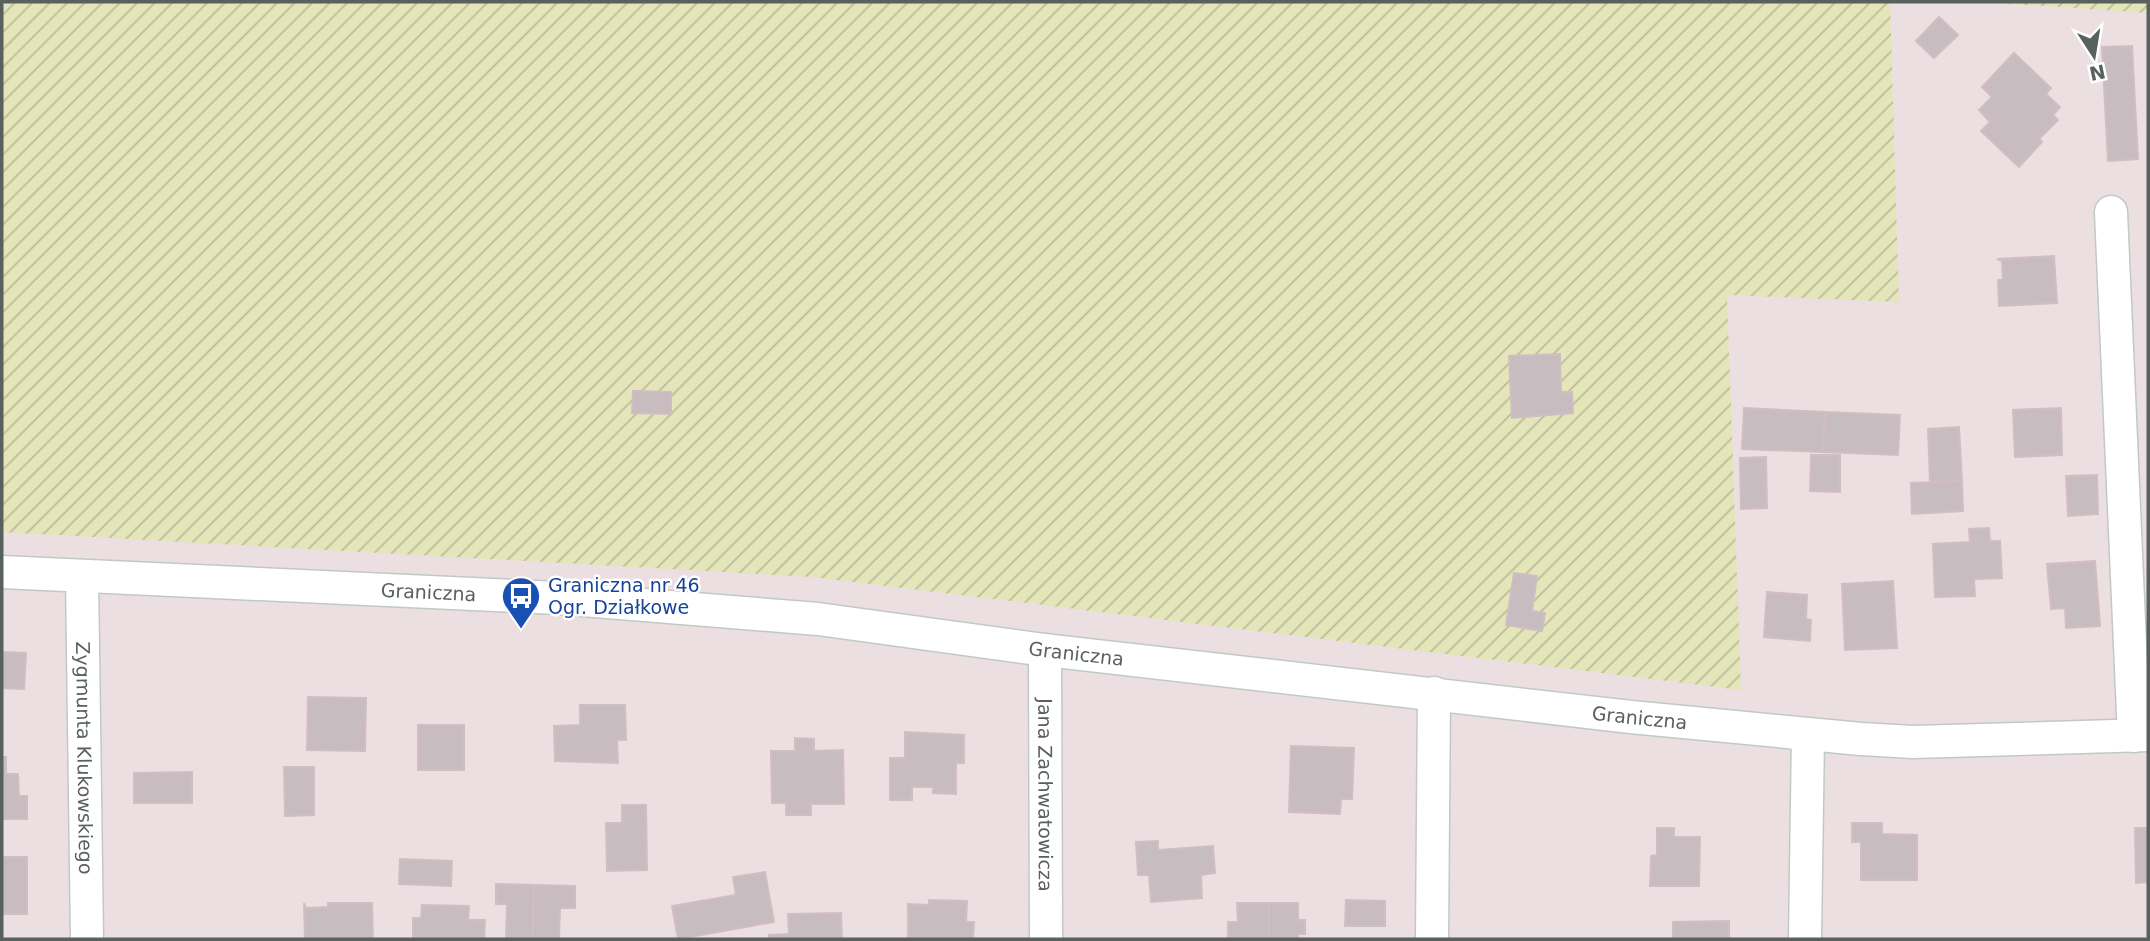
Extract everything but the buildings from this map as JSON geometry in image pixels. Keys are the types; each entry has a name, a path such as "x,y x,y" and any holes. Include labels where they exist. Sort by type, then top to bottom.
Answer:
{"street":[{"path":"2111,212 2141,735"},
{"name":"Graniczna","path":"2,572 558,598 818,619 1045,650 1808,735 1913,742 2141,735"},
{"name":"Zygmunta Klukowskiego","path":"82,576 87,939"},
{"name":"Jana Zachwatowicza","path":"1045,650 1046,939"},
{"path":"1432,939 1434,694"},
{"path":"1805,939 1808,735"}],"green space":[{"path":"2,2 1890,2 1899,302 1727,295 1741,690 812,577 2,532"},
{"path":"1981,2 2148,2 2148,13"}],"place":[{"name":"Graniczna nr 46 Ogr. Działkowe","path":"521,630"}]}
